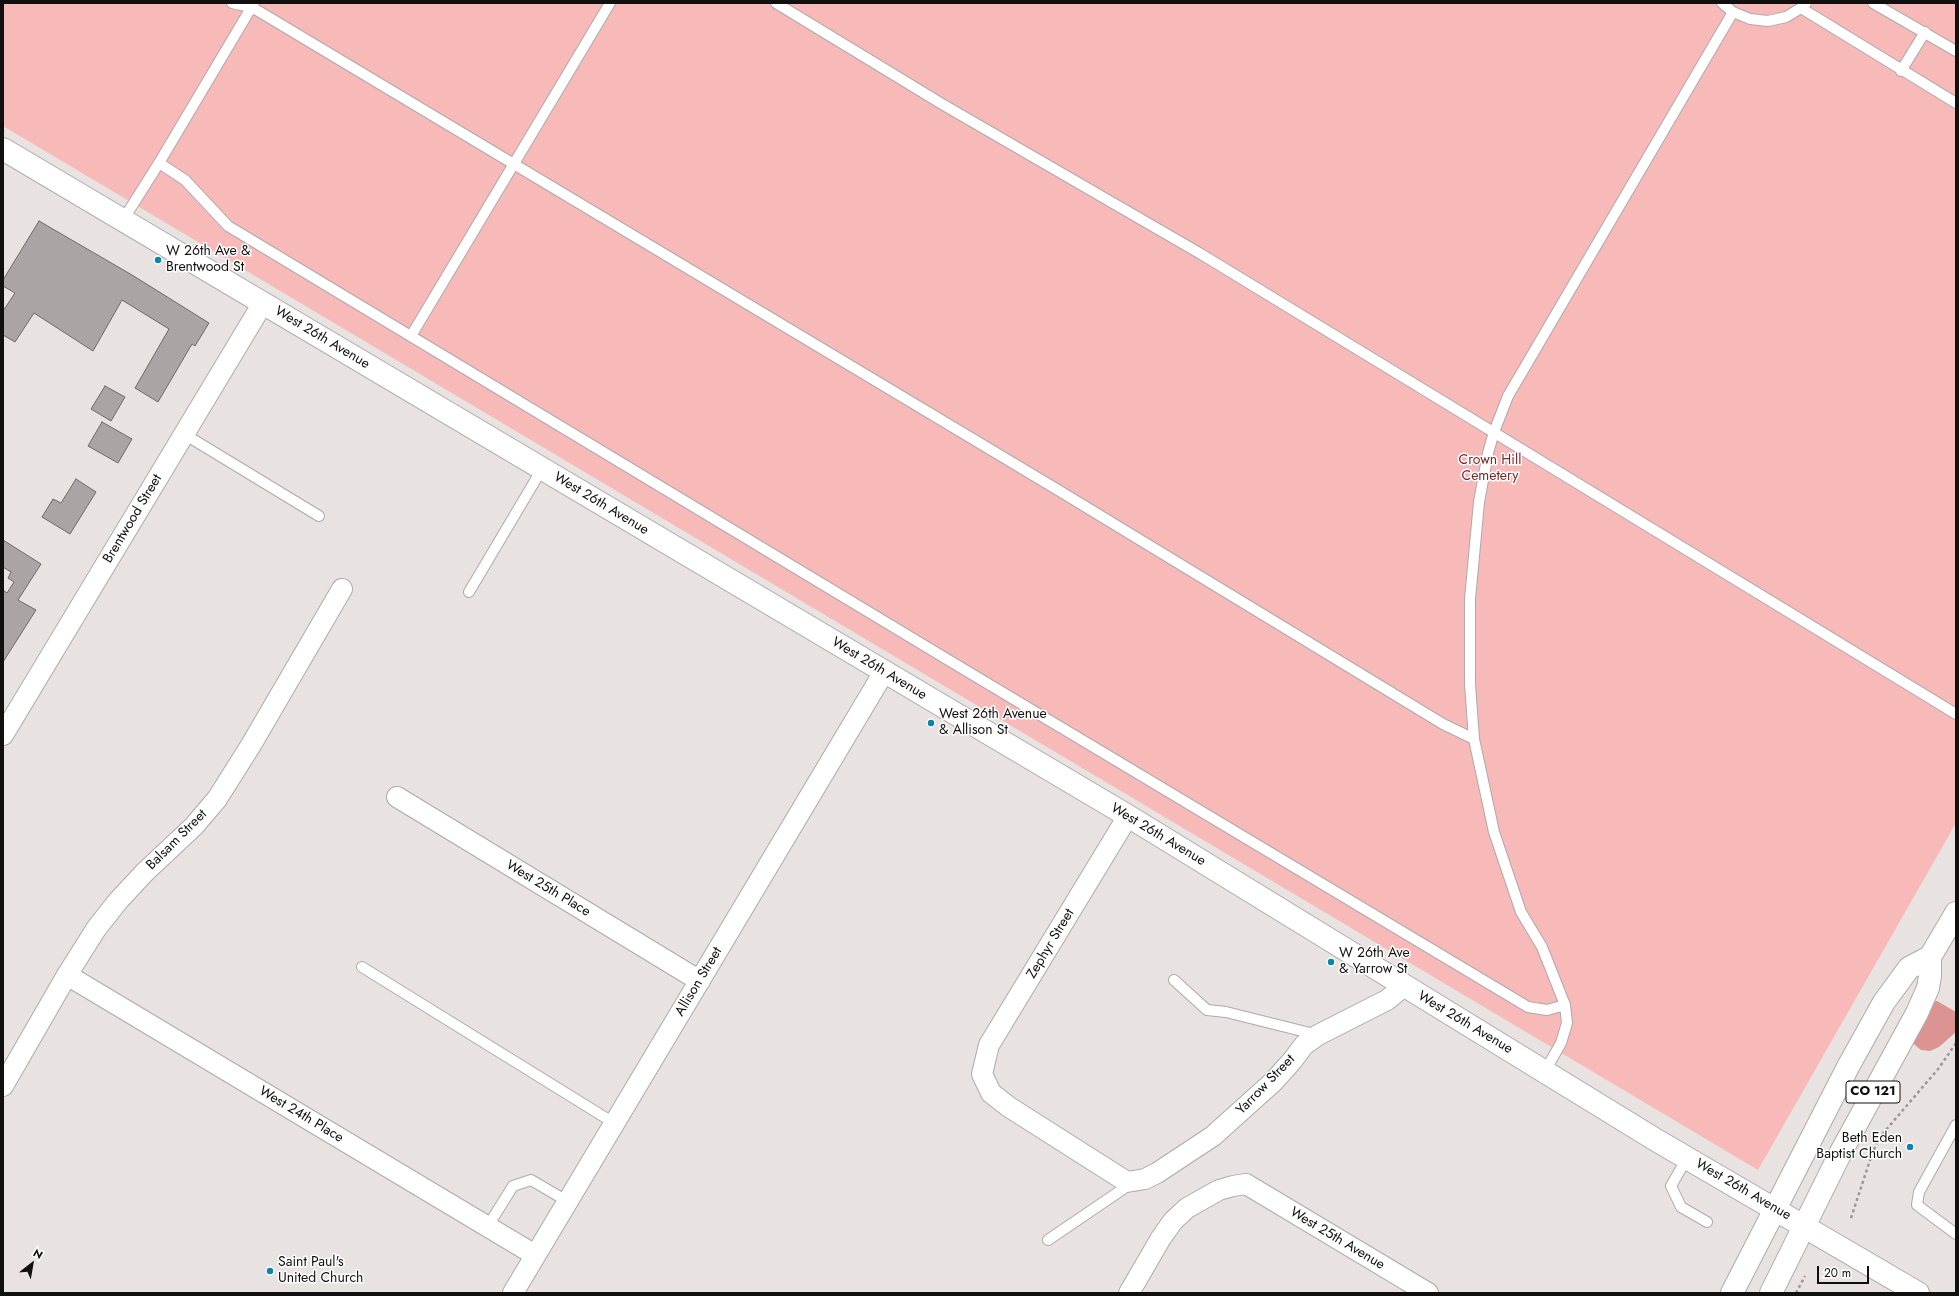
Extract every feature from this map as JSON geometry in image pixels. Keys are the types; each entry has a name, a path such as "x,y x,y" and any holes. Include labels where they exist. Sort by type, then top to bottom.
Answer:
{"street":[{"name":"West 26th Avenue","path":"3,149 1128,816 1687,1158 1776,1208 1918,1293"},
{"name":"Brentwood Street","path":"3,735 263,303"},
{"name":"Balsam Street","path":"3,1086 67,975 96,929 118,901 144,872 194,826 217,799 251,745 342,589"},
{"name":"Allison Street","path":"513,1293 884,672"},
{"name":"West 25th Place","path":"397,798 700,981"},
{"name":"Zephyr Street","path":"1127,1182 1009,1107 991,1093 982,1074 989,1045 1128,816"},
{"path":"1930,957 1956,913"},
{"name":"CO 121","path":"1732,1293 1849,1065 1884,1002 1909,968 1930,957 1930,976 1928,988 1920,1006 1841,1152 1771,1293"},
{"name":"West 24th Place","path":"67,975 536,1255"},
{"name":"Yarrow Street","path":"1127,1182 1145,1179 1157,1173 1214,1136 1273,1082 1304,1045 1318,1034 1387,1000 1404,986"},
{"name":"West 25th Avenue","path":"1129,1293 1161,1238 1174,1221 1187,1208 1219,1190 1246,1184 1428,1293"}],"lane":[{"path":"232,3 253,5 1443,724 1474,739"},
{"path":"411,336 610,3"},
{"path":"776,3 942,104 1201,254 1956,714"},
{"path":"1722,3 1733,12 1750,19 1768,21 1786,17 1803,6 1901,71 1956,103"},
{"path":"1873,3 1956,51"},
{"path":"123,220 159,163 253,5"},
{"path":"1544,1071 1563,1037 1567,1023 1565,1005 1542,947 1521,912 1494,832 1474,739 1470,684 1470,599 1479,502 1488,453 1494,432 1508,396 1733,12"},
{"path":"1901,71 1925,32"},
{"path":"159,163 185,180 228,226 1528,1007 1547,1010 1565,1005"},
{"path":"184,434 319,516"},
{"path":"469,592 542,469"},
{"path":"362,967 614,1123"},
{"path":"1174,980 1207,1010 1226,1012 1318,1034"},
{"path":"1955,1231 1917,1205 1919,1192 1956,1125"},
{"path":"1687,1158 1671,1186 1681,1207 1707,1222"},
{"path":"488,1226 513,1186 531,1180 567,1201"},
{"path":"1048,1240 1123,1189 1127,1182"}],"path":[{"path":"1851,1218 1872,1154 1879,1138 1939,1068 1956,1043"},
{"path":"1796,1293 1805,1276"}],"green space":[{"name":"Crown Hill Cemetery","path":"3,3 1956,3 1956,823 1758,1170 3,126"}],"shaded area":[{"path":"1937,1001 1956,1012 1956,1032 1939,1047 1930,1051 1921,1050 1909,1040 1931,1002"}],"building":[{"path":"39,221 132,275 209,323 195,346 192,344 158,402 135,388 169,329 122,300 93,351 34,313 15,342 3,335 3,311 15,293 3,286 3,280"},
{"path":"105,386 125,397 111,421 91,409"},
{"path":"102,422 132,439 118,463 88,446"},
{"path":"76,479 96,492 70,534 42,517 53,499 61,503"},
{"path":"3,540 41,564 18,600 36,610 3,662 3,590 7,593 14,582 8,578 11,572 3,567"}],"place":[{"name":"W 26th Ave & Brentwood St","path":"158,260"},
{"name":"West 26th Avenue & Allison St","path":"931,723"},
{"name":"W 26th Ave & Yarrow St","path":"1331,962"},
{"name":"Beth Eden Baptist Church","path":"1910,1147"},
{"name":"Saint Paul's United Church","path":"270,1271"}]}
